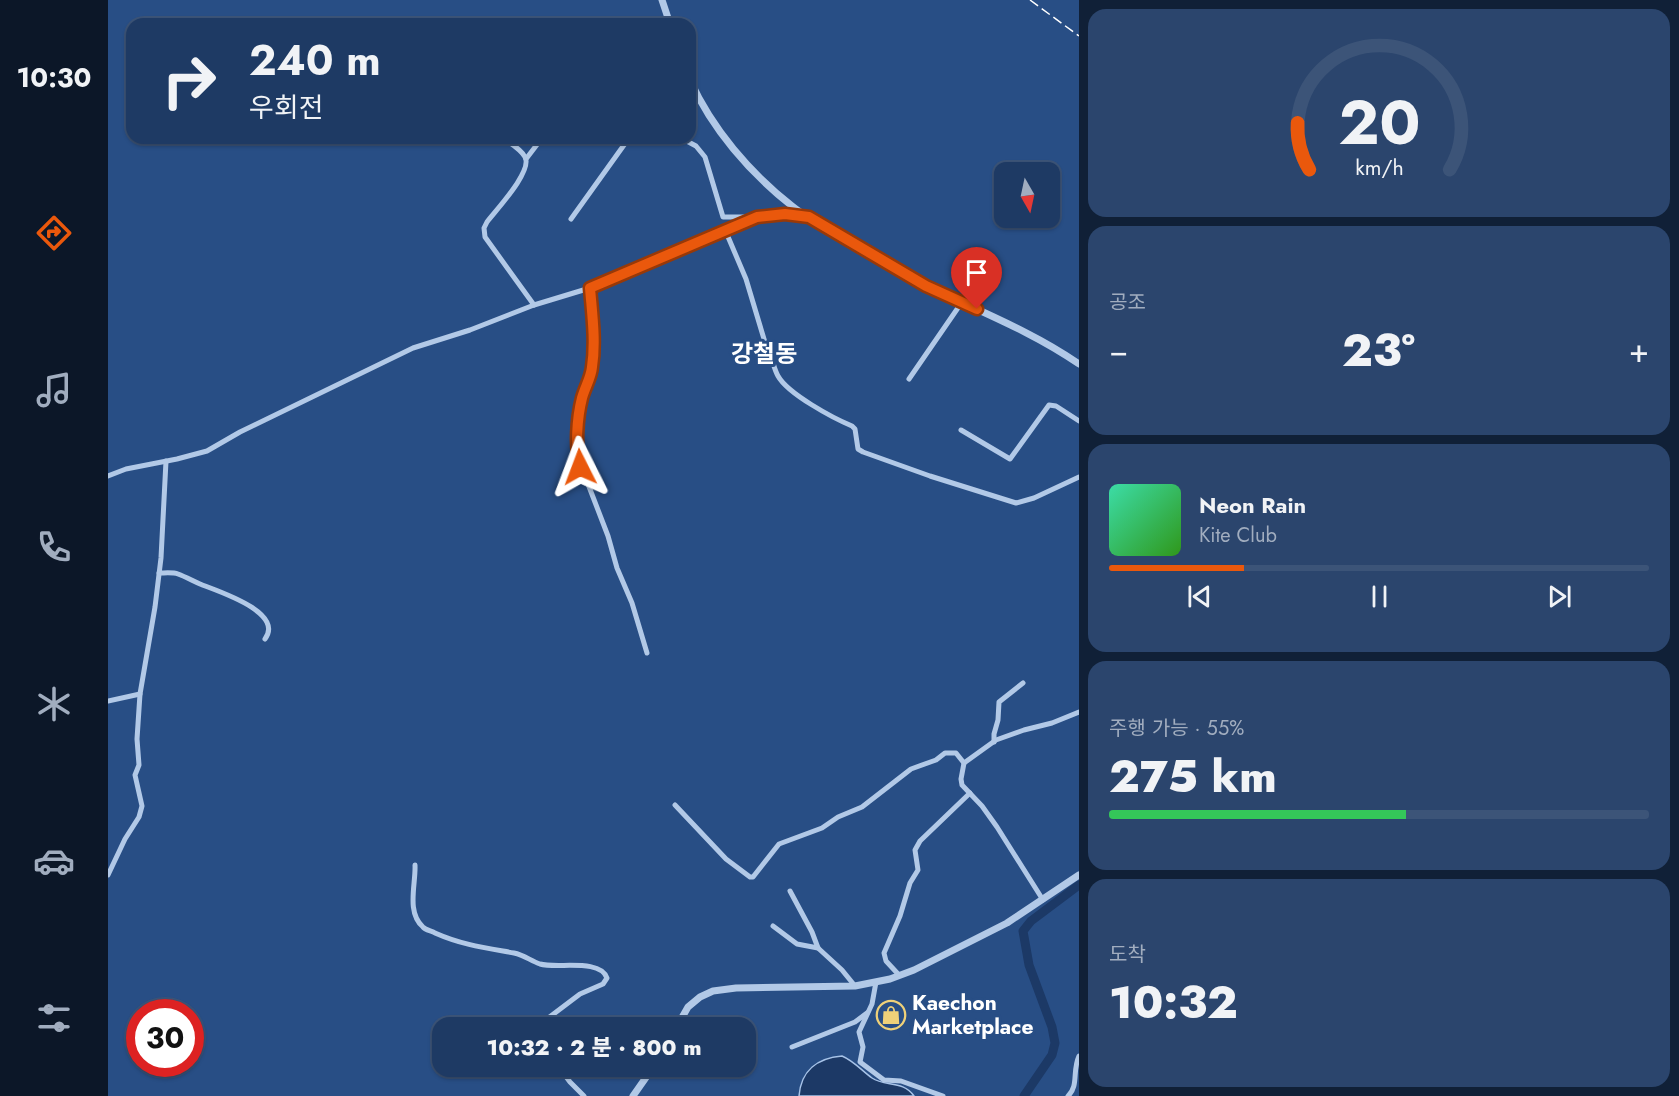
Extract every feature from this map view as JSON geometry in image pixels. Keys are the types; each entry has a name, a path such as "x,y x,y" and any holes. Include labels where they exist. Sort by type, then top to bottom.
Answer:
{"street":[{"path":"663,0 668,18"},
{"path":"696,92 709,117 738,154 793,207 926,286 1044,343 1079,364"},
{"path":"511,144 522,153 526,159 526,166 516,185 487,222 484,233 534,305"},
{"path":"526,159 537,144"},
{"path":"571,219 625,144"},
{"path":"692,144 705,157 723,217 785,214 809,217"},
{"path":"108,476 133,467 207,450 414,348 470,330 534,305 590,288 757,217"},
{"path":"726,232 746,279 778,377 826,415 852,426 855,429 858,449 862,452 1016,503 1034,498 1079,477"},
{"path":"590,288 593,364 579,411 578,458 608,536 647,653"},
{"path":"909,380 963,302"},
{"path":"960,430 1010,459 1049,405 1056,406 1079,421"},
{"path":"108,875 124,839 141,812 141,797 135,775 139,765 136,739 140,694 159,573 166,461"},
{"path":"159,573 177,573 234,597 253,608 266,620 269,632 265,639"},
{"path":"994,742 999,702 1023,683"},
{"path":"108,701 140,694"},
{"path":"964,763 994,742 1079,712"},
{"path":"675,805 726,859 750,877 755,875 779,844 822,828 838,817 862,807 910,769 951,752 959,755 964,763 962,785 998,827 1043,900"},
{"path":"899,975 886,961 884,953 902,911 910,883 918,870 915,850 920,841 970,793"},
{"path":"415,865 412,901 423,927 463,944 515,953 538,964 586,966 598,968 605,973 607,978 603,984 580,994 550,1017"},
{"path":"682,1017 688,1007 700,997 713,991 855,986 899,975 1007,923 1079,875"},
{"path":"790,891 818,948 842,969 855,986"},
{"path":"773,926 797,944 818,948"},
{"path":"876,982 860,1032 863,1047 860,1062 884,1080 901,1080 943,1096"},
{"path":"792,1047 855,1022 868,1012"},
{"path":"1068,1096 1077,1094 1076,1066 1079,1056"},
{"path":"568,1077 584,1096"},
{"path":"633,1096 646,1077"}],"water":[{"path":"842,1056 877,1081 905,1088 914,1096 799,1096 803,1079 812,1067 825,1059"}],"waterway":[{"path":"1024,1096 1052,1055 1055,1043 1052,1027 1029,965 1023,931 1031,921 1079,885"}],"railway":[{"path":"1030,0 1079,36"}],"place":[{"name":"Kaechon Marketplace","path":"891,1015"}],"district":[{"name":"강철동","path":"764,353"}],"route":[{"path":"580,467 578,458 579,411 591,373 593,354 590,288 757,217 785,214 809,217 926,286 977,309"}]}
